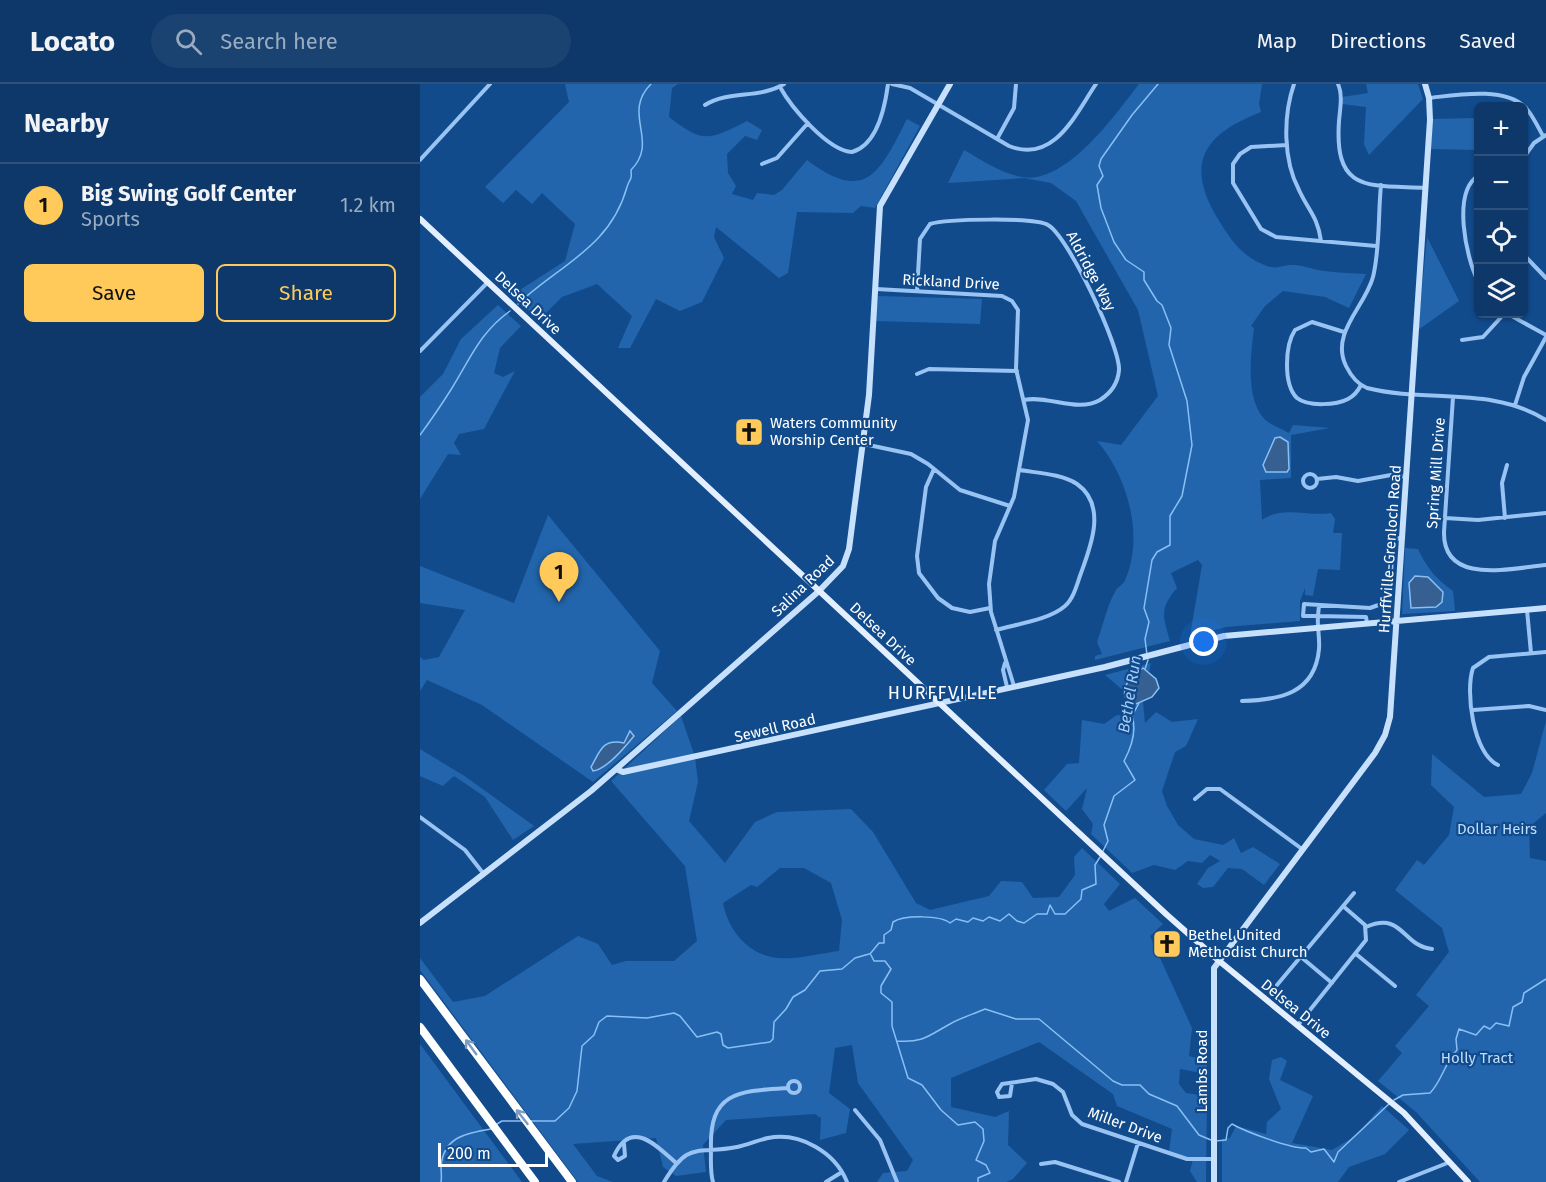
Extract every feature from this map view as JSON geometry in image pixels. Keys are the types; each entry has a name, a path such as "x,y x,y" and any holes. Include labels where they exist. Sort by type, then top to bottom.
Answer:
{"highway":[{"path":"420,980 572,1182"},
{"path":"420,1027 535,1182"}],"main road":[{"name":"Salina Road","path":"420,923 616,769 839,571 848,556 864,444 880,206 950,84"},
{"name":"Hurffville-Grenloch Road","path":"1218,960 1375,753 1385,735 1390,717 1425,188 1429,98 1425,84"},
{"name":"Delsea Drive","path":"420,219 1218,960 1404,1113 1468,1182"},
{"name":"Sewell Road","path":"616,769 623,772 685,760 940,704 1224,636 1367,620 1398,621 1546,608"},
{"name":"Lambs Road","path":"1214,1182 1214,968 1218,960"}],"street":[{"path":"420,160 490,84"},
{"path":"705,105 720,98 761,93 782,85 791,106 808,123 841,150 852,152 859,150 867,142 882,113 890,84 910,88 997,139 1022,150 1036,150 1051,144 1063,133 1095,84"},
{"path":"997,139 1014,108 1016,84"},
{"path":"1294,84 1290,99 1287,146 1293,178 1317,218 1321,241"},
{"path":"1338,84 1341,96 1337,142 1339,159 1346,171 1355,179 1381,185 1425,188"},
{"path":"1429,98 1473,93 1509,98 1527,109 1545,136 1534,143 1525,156"},
{"path":"762,164 777,158 808,123"},
{"path":"1287,146 1246,150 1233,164 1233,183 1251,215 1267,234 1376,246"},
{"path":"1474,181 1467,189 1464,225 1467,253 1474,269"},
{"path":"1381,185 1372,280 1344,332 1343,361 1361,386 1412,394 1489,399 1515,405 1546,420"},
{"name":"Aldridge Way","path":"917,291 920,239 925,229 933,223 1033,220 1056,231 1106,325 1117,357 1118,373 1110,391 1091,403 1076,405 1039,398 1024,400"},
{"path":"1528,259 1546,278"},
{"path":"420,351 488,282"},
{"name":"Rickland Drive","path":"875,289 1002,296 1010,299 1018,313 1017,371 1028,426 1020,470 1010,506 995,541 990,580 990,608 1011,687"},
{"path":"1462,340 1483,337 1502,318"},
{"path":"1513,318 1546,336 1524,377 1515,405"},
{"path":"1344,332 1312,322 1295,330 1288,348 1292,390 1296,396 1308,403 1339,402 1349,399 1361,386"},
{"path":"917,374 929,369 1017,371"},
{"name":"Spring Mill Drive","path":"1453,397 1445,518 1446,549 1463,567 1479,570 1546,565"},
{"path":"864,444 903,451 934,469 960,490 1010,506"},
{"path":"1505,518 1502,483 1506,465"},
{"path":"934,469 926,487 917,556 919,572 927,586 952,608 970,612 990,608"},
{"path":"996,630 1052,613 1065,605 1074,593 1095,536 1092,508 1087,495 1078,484 1064,478 1020,470"},
{"path":"1317,479 1336,477 1358,481 1390,475 1407,477"},
{"path":"1445,518 1505,518 1546,513"},
{"path":"1370,608 1367,620 1303,616 1304,604 1370,608 1381,605 1388,597 1393,540 1403,537"},
{"path":"1242,701 1281,698 1300,687 1317,658 1318,605"},
{"path":"1527,610 1530,653"},
{"path":"1498,765 1487,758 1481,748 1473,710 1471,676 1478,662 1489,657 1546,652"},
{"path":"1473,710 1524,706 1546,710"},
{"path":"1195,799 1208,789 1220,789 1302,850"},
{"path":"420,817 465,850 483,873"},
{"path":"1277,986 1354,893"},
{"path":"1297,1026 1366,940 1366,927 1343,906"},
{"path":"1366,927 1379,922 1390,922 1422,947 1432,949"},
{"path":"1356,954 1395,986"},
{"path":"1301,957 1332,983"},
{"name":"Miller Drive","path":"1012,1083 1010,1096 999,1097 997,1092 1000,1086 1007,1082 1036,1079 1053,1084 1063,1092 1072,1114 1082,1124 1187,1159 1214,1159"},
{"path":"713,1182 712,1119 724,1102 743,1093 788,1088"},
{"path":"855,1110 880,1140 897,1182"},
{"path":"624,1144 636,1137 644,1137 676,1163"},
{"path":"664,1182 676,1163 687,1153 711,1148 735,1148 777,1137 794,1139 822,1151 842,1172 847,1182"},
{"path":"1126,1182 1138,1143"},
{"path":"1041,1164 1055,1162 1119,1182"},
{"path":"1399,1182 1450,1162"},
{"path":"826,1182 842,1172"}],"green space":[{"path":"565,84 678,84 672,88 669,117 691,132 707,136 715,135 747,121 762,130 757,140 745,136 727,154 728,173 736,186 732,194 753,200 757,193 774,195 782,190 807,160 827,173 844,180 857,181 869,176 888,154 907,119 920,126 875,208 861,206 853,213 797,212 788,273 779,278 716,227 714,237 724,258 702,302 680,311 656,299 630,348 618,348 632,316 597,284 562,297 539,320 512,295 565,261 575,224 542,193 532,204 516,190 503,203 485,187 569,102"},
{"path":"1139,84 1262,84 1259,104 1261,112 1225,130 1213,141 1205,153 1202,182 1218,219 1242,251 1267,266 1297,265 1325,271 1366,274 1349,308 1325,297 1283,291 1265,306 1251,326 1254,328 1251,364 1252,391 1260,414 1268,422 1289,433 1293,425 1330,428 1291,435 1291,478 1260,480 1262,520 1287,512 1331,513 1335,519 1333,533 1342,533 1340,570 1318,569 1313,596 1305,595 1305,588 1300,601 1300,621 1226,627 1190,636 1202,565 1198,560 1171,573 1177,588 1167,602 1164,613 1170,641 1095,660 1095,656 1102,654 1097,642 1113,596 1124,583 1131,563 1133,544 1130,507 1124,488 1108,455 1097,441 1121,445 1158,396 1138,310 1076,201 1051,183 1024,178 948,183 964,150 999,169 1022,177 1039,177 1055,170 1088,145"},
{"path":"1366,84 1418,84 1423,99 1369,155 1364,144 1366,107 1342,104 1342,97 1368,93"},
{"path":"1474,118 1474,150 1431,149 1432,119"},
{"path":"1427,237 1459,301 1418,330"},
{"path":"878,296 982,299 980,324 875,321"},
{"path":"498,305 521,326 500,348 494,373 503,377 515,371 484,429 459,434 454,443 461,455 448,454 420,499 420,397 443,374 461,339"},
{"path":"548,515 660,651 652,683 677,711 593,782 482,705 427,680 420,691 420,657 424,660 439,657 465,610 420,603 420,566 514,603"},
{"path":"1405,548 1418,549 1433,573 1453,591 1455,611 1402,614"},
{"path":"1151,663 1149,672 1158,685 1143,702 1145,723 1156,712 1172,722 1198,719 1186,746 1175,752 1162,791 1167,806 1178,825 1194,839 1223,845 1234,838 1241,853 1253,847 1280,864 1264,885 1242,869 1228,868 1213,887 1203,888 1197,884 1208,868 1220,861 1210,855 1202,863 1188,861 1175,870 1154,865 1132,873 1091,834 1093,824 1082,809 1087,788 1066,811 1044,790 1067,764 1079,763 1082,720 1104,724 1117,715 1129,717 1134,703 1105,675"},
{"path":"681,716 695,757 698,782 689,821 725,863 755,822 777,812 851,809 873,832 916,903 930,910 989,896 1001,881 1022,882 1033,898 1059,897 1075,875 1074,857 1082,848 1120,884 1104,904 1109,911 1135,898 1163,924 1150,936 1192,1028 1189,1056 1207,1061 1207,1074 1180,1069 1179,1084 1186,1093 1207,1096 1206,1182 1197,1182 1190,1171 1193,1159 1169,1152 1172,1129 1117,1106 1113,1094 1039,1042 951,1078 951,1107 995,1117 1009,1111 1008,1145 1027,1163 1013,1179 1006,1182 877,1182 883,1173 907,1171 913,1160 858,1083 852,1045 835,1048 829,1093 850,1109 846,1133 820,1140 821,1118 815,1114 726,1120 703,1145 706,1172 676,1176 663,1167 656,1138 573,1144 597,1176 613,1182 578,1182 420,970 420,958 453,1002 485,996 578,936 598,944 612,965 626,961 674,961 697,941 685,866 611,781","holes":["780,868 804,868 831,883 842,920 839,951 785,958 767,956 757,952 741,939 729,923 723,903 751,885 757,887"]},
{"path":"1546,721 1546,813 1529,827 1530,858 1546,861 1546,1182 1480,1182 1416,1112 1378,1081 1402,1053 1395,1046 1429,1006 1416,995 1449,952 1442,928 1395,890 1417,860 1424,865 1449,835 1454,807 1431,785 1432,754 1484,797 1521,794 1532,773"},
{"path":"420,749 466,777 534,826 513,840 485,797 454,776 443,786 420,776"},
{"path":"420,1044 522,1182 420,1182"},
{"path":"1281,1057 1287,1061 1280,1080 1313,1096 1292,1143 1332,1150 1355,1136 1382,1106 1409,1130 1385,1154 1349,1167 1338,1182 1222,1182 1222,1139 1230,1138 1236,1126 1266,1134 1267,1122 1281,1109 1269,1079 1272,1060"}],"water":[{"path":"1280,437 1288,442 1289,469 1287,472 1266,472 1263,465 1275,438"},
{"path":"1415,576 1428,577 1443,592 1442,602 1436,607 1411,608 1409,583"},
{"path":"1143,668 1156,679 1159,688 1152,697 1136,704 1125,697 1125,688 1132,677"},
{"path":"630,731 634,736 621,751 610,762 593,771 591,767 606,744 624,743"}],"waterway":[{"path":"518,304 582,254 609,226 619,208 631,178 631,170 639,159 642,149 639,106 651,84"},
{"name":"Bethel Run","path":"1147,655 1145,639 1149,622 1144,608 1152,560 1157,552 1170,545 1170,516 1182,496 1192,445 1187,401 1169,345 1171,328 1162,305 1144,280 1144,272 1126,260 1114,242 1101,208 1097,185 1103,176 1099,166 1101,159 1132,115 1158,84"},
{"path":"420,435 491,327 510,311"},
{"name":"Bethel Run","path":"1145,669 1148,660"},
{"name":"Bethel Run","path":"1102,853 1108,841 1104,825 1114,796 1135,780 1124,761 1129,751 1134,728 1132,716 1139,703"},
{"name":"Bethel Run","path":"870,954 879,943 884,943 884,935 891,930 893,922 905,918 930,917 950,923 956,919 968,922 973,918 983,921 989,917 1000,921 1009,914 1017,921 1024,923 1037,914 1047,914 1050,905 1055,914 1065,914 1081,899 1082,890 1096,884 1095,865 1100,857"},
{"path":"529,1121 555,1121 569,1108 577,1091 582,1046 594,1035 599,1022 607,1016 647,1018 674,1013 680,1016 697,1037 717,1032 721,1034 723,1045 728,1048 770,1042 773,1039 774,1022 793,997 805,990 820,971 842,969 855,958 869,954"},
{"path":"871,955 874,961 885,961 891,969 881,986 881,993 892,1002 892,1026 908,1078 922,1085 941,1110 958,1125 975,1122 983,1129 984,1141 976,1160 986,1165 990,1173 978,1178 978,1182"},
{"path":"1394,1100 1403,1095 1430,1093 1457,1050 1456,1039 1459,1029 1476,1035 1484,1026 1490,1029 1496,1023 1509,1026 1513,1007 1522,1002 1524,993 1546,979"},
{"path":"897,1041 925,1038 985,1009 1016,1019 1039,1019 1113,1081 1122,1085 1140,1085 1149,1094 1177,1106 1199,1135 1211,1140"},
{"path":"1215,1141 1226,1140 1228,1128 1232,1124 1290,1146 1306,1148 1311,1152 1324,1149 1334,1162 1338,1152 1390,1103"},
{"path":"497,1124 502,1121 524,1121"},
{"path":"441,1182 443,1157 451,1143 473,1132 491,1129"}],"place":[{"name":"Waters Community Worship Center","path":"749,432"},
{"name":"Big Swing Golf Center","path":"559,602"},
{"name":"Bethel United Methodist Church","path":"1167,944"}],"district":[{"name":"HURFFVILLE","path":"943,693"}],"park label":[{"name":"Dollar Heirs","path":"1497,829"},
{"name":"Holly Tract","path":"1477,1058"}]}
